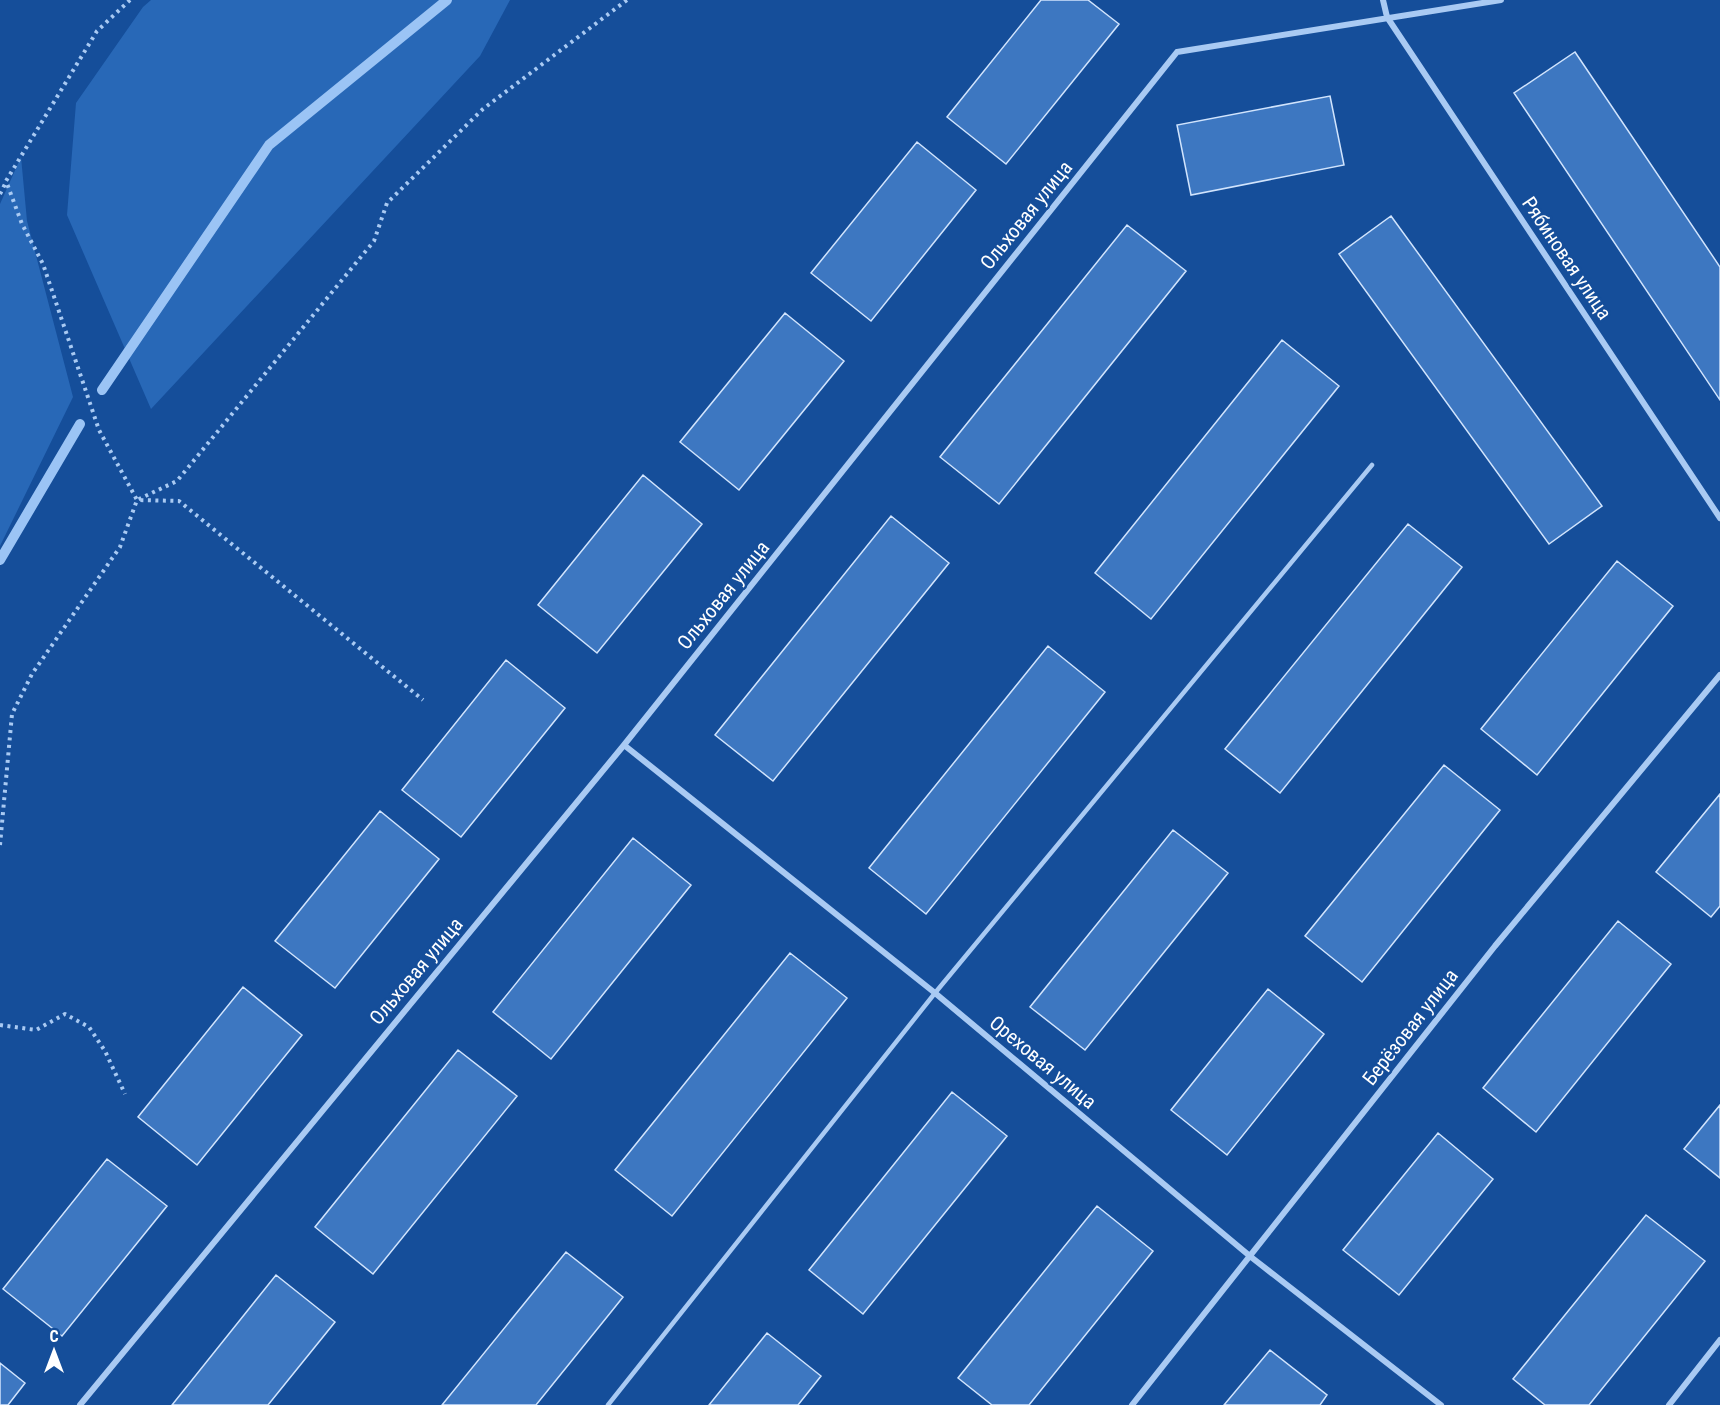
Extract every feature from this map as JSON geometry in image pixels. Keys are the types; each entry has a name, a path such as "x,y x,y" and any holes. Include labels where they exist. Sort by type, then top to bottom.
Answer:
{"street":[{"path":"1383,0 1387,17"},
{"name":"Ольховая улица","path":"80,1405 624,745 1177,52 1501,0"},
{"name":"Рябиновая улица","path":"1387,17 1720,518"},
{"name":"Берёзовая улица","path":"1132,1405 1495,946 1720,675"},
{"name":"Ореховая улица","path":"624,745 935,993 1251,1257 1440,1405"},
{"path":"1669,1405 1720,1340"}],"lane":[{"path":"608,1405 935,993 1372,465"}],"path":[{"path":"0,194 97,31 130,0"},
{"path":"0,845 12,714 32,674 120,547 138,500 177,481 374,241 387,203 483,109 627,0"},
{"path":"6,181 22,224 43,264 99,430 138,500"},
{"path":"138,500 179,501 423,700"},
{"path":"0,1025 36,1030 65,1014 88,1027 105,1051 125,1094"}],"shaded area":[{"path":"151,0 510,0 480,56 151,409 67,215 76,103 143,7"},
{"path":"21,157 27,221 73,397 0,546 0,204"}],"building":[{"path":"1041,0 1088,0 1119,24 1006,164 947,117"},
{"path":"1575,52 1720,267 1720,400 1514,93"},
{"path":"1330,96 1344,165 1191,195 1177,125"},
{"path":"917,142 976,190 871,321 811,273"},
{"path":"1391,216 1602,506 1549,544 1339,254"},
{"path":"1127,225 1186,271 999,504 940,457"},
{"path":"785,313 844,361 739,490 680,442"},
{"path":"1282,340 1339,386 1151,619 1095,573"},
{"path":"643,475 702,524 597,653 538,605"},
{"path":"891,516 949,563 773,781 715,735"},
{"path":"1408,524 1462,567 1280,793 1225,749"},
{"path":"1617,561 1673,606 1537,775 1481,729"},
{"path":"1048,646 1105,692 926,914 869,868"},
{"path":"506,660 565,708 461,837 402,790"},
{"path":"1444,765 1500,810 1362,982 1305,936"},
{"path":"1720,794 1720,906 1711,917 1656,872"},
{"path":"380,811 439,859 335,988 275,941"},
{"path":"1173,830 1228,873 1085,1050 1030,1007"},
{"path":"633,838 691,885 551,1059 493,1012"},
{"path":"1618,921 1671,964 1536,1132 1483,1088"},
{"path":"790,953 847,998 672,1216 615,1170"},
{"path":"243,987 302,1035 197,1165 138,1117"},
{"path":"1268,989 1324,1034 1227,1155 1171,1110"},
{"path":"458,1050 517,1096 373,1274 315,1227"},
{"path":"952,1092 1007,1136 863,1314 809,1270"},
{"path":"1720,1105 1720,1178 1684,1149"},
{"path":"1438,1133 1493,1179 1399,1295 1343,1250"},
{"path":"107,1159 167,1206 62,1336 3,1289"},
{"path":"1097,1206 1153,1251 1029,1405 992,1405 958,1378"},
{"path":"1646,1215 1705,1261 1589,1405 1545,1405 1513,1379"},
{"path":"566,1252 623,1297 536,1405 442,1405"},
{"path":"276,1275 335,1322 268,1405 172,1405"},
{"path":"767,1333 821,1376 798,1405 709,1405"},
{"path":"1270,1350 1327,1395 1320,1405 1224,1405"},
{"path":"0,1363 25,1383 8,1405 0,1405"}],"waterway":[{"path":"102,390 269,145 447,0"},
{"path":"0,560 80,424"}]}
